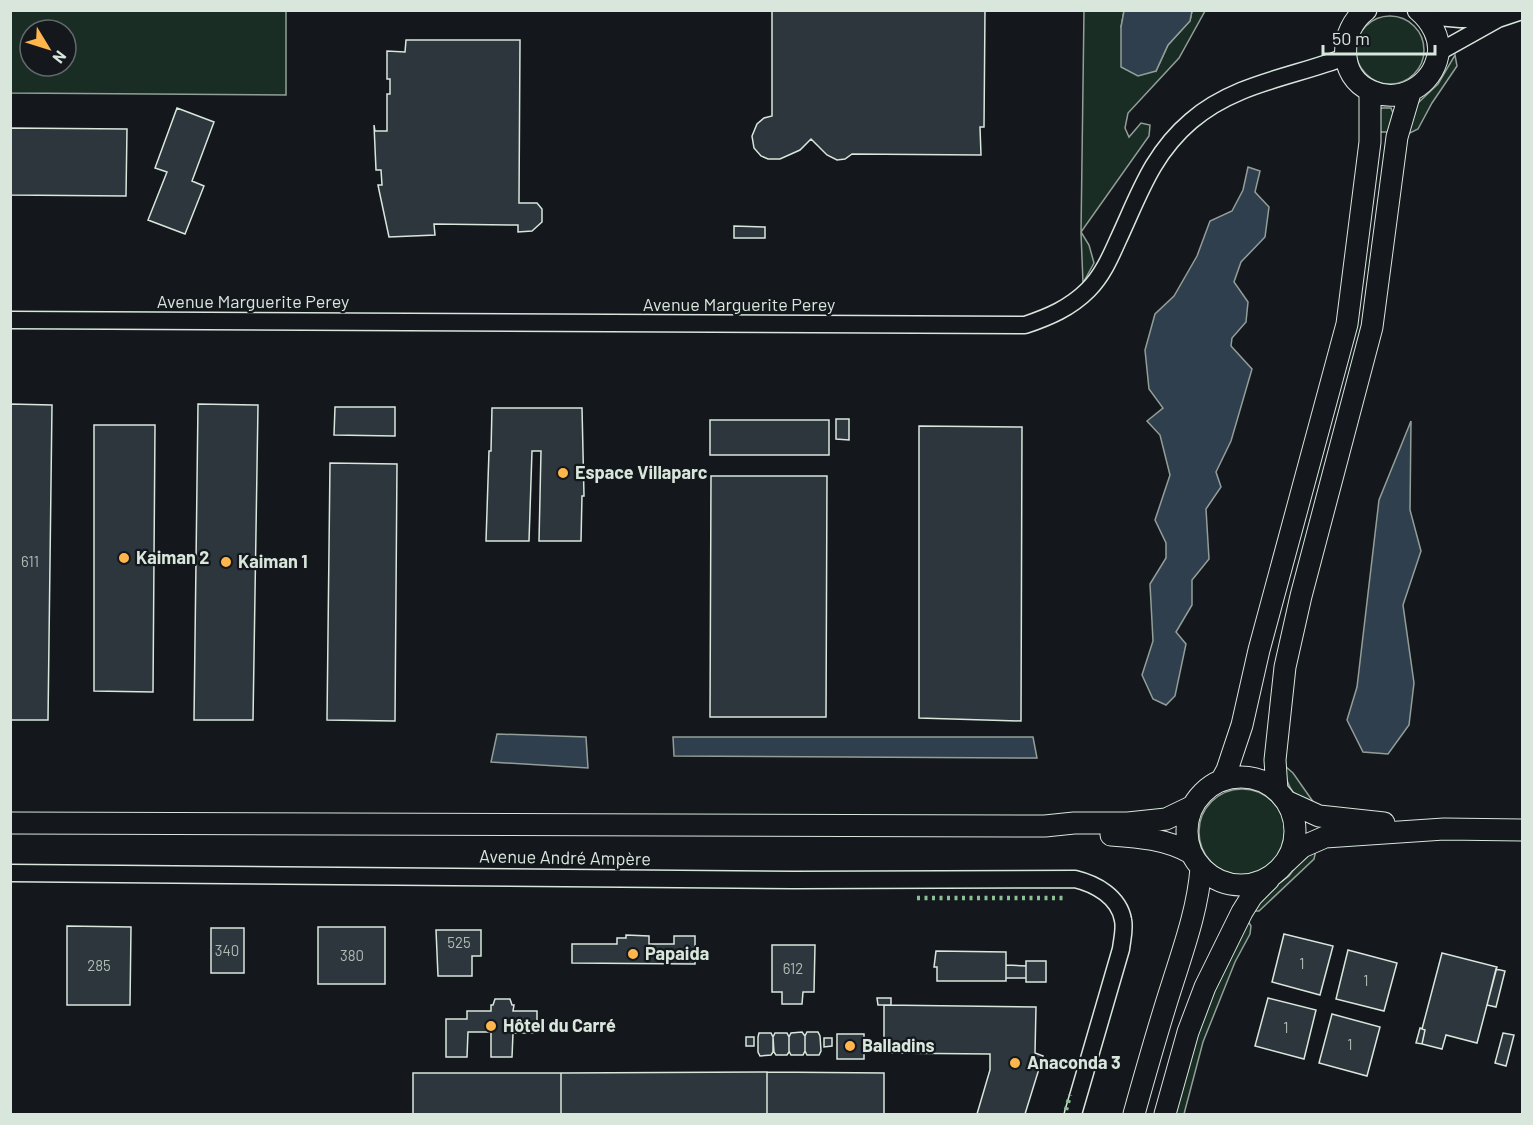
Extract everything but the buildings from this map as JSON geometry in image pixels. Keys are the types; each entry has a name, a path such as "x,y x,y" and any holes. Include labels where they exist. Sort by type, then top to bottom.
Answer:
{"main road":[{"path":"1359,13 1349,29 1345,43 1345,57 1354,77 1370,91 1390,96 1410,93 1424,83 1434,69 1439,52 1436,33 1422,13"},
{"path":"1221,781 1242,725 1259,650 1347,324 1370,142 1370,91"},
{"path":"1045,826 1071,832 1152,838 1175,844 1217,880 1236,885 1256,884 1280,869 1293,847 1296,831 1293,815 1281,796 1275,760 1285,667 1304,585 1372,327 1397,137 1410,93"},
{"path":"1134,1114 1200,888 1196,861 1187,837 1188,821 1194,806 1205,791 1221,781 1240,777 1260,780 1281,796 1319,816 1444,829"},
{"path":"10,823 1045,826 1166,819 1194,806"},
{"path":"1165,1114 1188,1032 1223,948 1252,896 1302,847 1325,837 1444,829 1522,830"}],"street":[{"path":"1439,52 1498,19 1522,11"},
{"path":"1422,13 1460,19 1498,19"},
{"name":"Avenue Marguerite Perey","path":"10,320 1025,325 1056,314 1089,290 1104,270 1143,183 1161,152 1190,122 1217,101 1255,84 1345,57"},
{"name":"Avenue André Ampère","path":"10,873 794,880 1075,879 1101,889 1112,900 1123,919 1121,949 1073,1114"}],"green space":[{"path":"11,10 286,11 286,95 11,93"},
{"path":"1084,11 1124,11 1121,27 1156,71 1168,45 1190,21 1192,11 1205,11 1179,58 1128,113 1125,128 1129,137 1141,123 1150,125 1149,136 1081,232"},
{"path":"1390,16 1403,19 1414,26 1421,37 1424,50 1421,63 1414,74 1403,81 1390,84 1377,81 1366,74 1359,63 1356,50 1359,37 1366,26 1377,19"},
{"path":"1455,55 1457,66 1418,129 1408,134 1413,111 1438,84"},
{"path":"1391,108 1393,113 1388,132 1380,132 1379,110"},
{"path":"1081,233 1089,245 1094,263 1083,283"},
{"path":"1285,766 1293,773 1314,803 1301,802 1294,794 1287,782"},
{"path":"1242,789 1259,792 1273,801 1282,815 1285,832 1282,849 1273,863 1259,872 1242,875 1225,872 1211,863 1202,849 1199,832 1202,815 1211,801 1225,792"},
{"path":"1316,850 1314,859 1259,911 1254,911 1267,892 1289,876 1302,858"},
{"path":"1248,921 1251,926 1250,934 1235,962 1203,1042 1184,1114 1174,1114 1187,1065 1208,1004"}],"water":[{"path":"1124,11 1192,11 1190,21 1168,45 1156,71 1138,76 1121,67 1121,27"},
{"path":"1248,167 1260,171 1255,192 1269,207 1265,237 1241,262 1234,282 1248,302 1246,322 1232,338 1231,346 1252,369 1231,441 1216,472 1221,487 1206,509 1209,559 1192,580 1192,605 1176,632 1186,644 1175,696 1166,705 1153,699 1142,675 1153,641 1150,584 1166,558 1166,543 1155,520 1170,475 1160,435 1147,421 1163,408 1149,389 1145,350 1155,314 1174,296 1197,256 1210,221 1232,211 1243,190"},
{"path":"1411,421 1410,510 1421,551 1403,605 1414,683 1409,725 1388,754 1363,752 1347,720 1357,687 1379,500"},
{"path":"497,734 586,737 588,768 491,762"},
{"path":"673,737 1033,737 1037,758 674,756"}],"hedge":[{"path":"917,898 1067,898"},
{"path":"1076,1069 1081,1055"},
{"path":"1066,1110 1070,1095"}],"place":[{"name":"Espace Villaparc","path":"563,473"},
{"name":"Kaiman 2","path":"124,558"},
{"name":"Kaiman 1","path":"226,562"},
{"name":"Papaida","path":"633,954"},
{"name":"Hôtel du Carré","path":"491,1026"},
{"name":"Balladins","path":"850,1046"},
{"name":"Anaconda 3","path":"1015,1063"}]}
